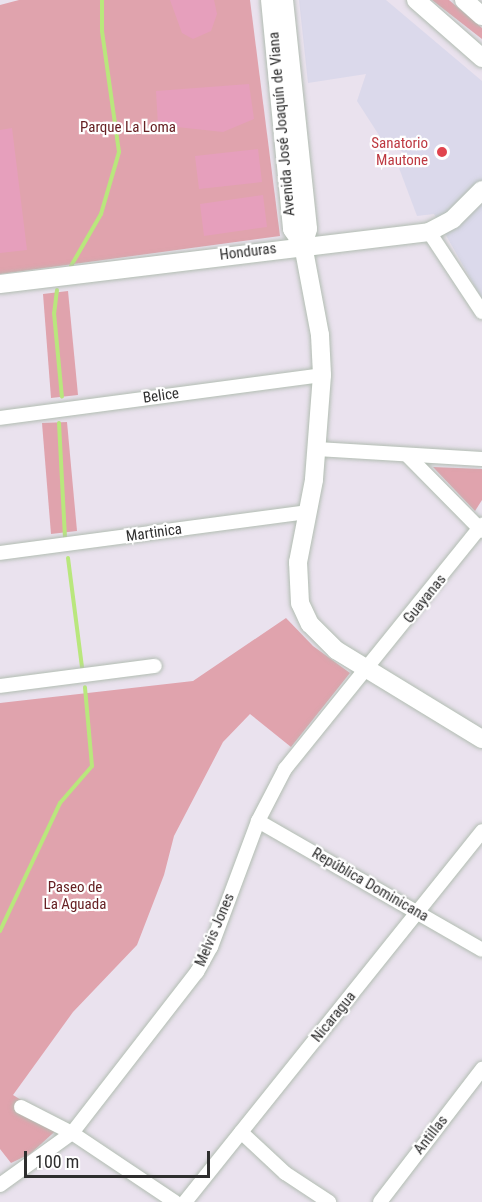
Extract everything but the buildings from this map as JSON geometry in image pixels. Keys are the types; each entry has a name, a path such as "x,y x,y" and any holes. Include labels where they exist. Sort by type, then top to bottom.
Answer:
{"street":[{"name":"Avenida José Joaquín de Viana","path":"270,0 285,79 308,229 303,245 320,335 322,375 317,449 296,582 300,603 322,639 366,671 482,739"},
{"name":"Avenida José Joaquín de Viana","path":"284,0 285,79"},
{"path":"416,0 482,58"},
{"path":"464,0 482,16"},
{"name":"Honduras","path":"0,284 303,245 429,232 453,219 482,190"},
{"path":"429,232 482,312"},
{"name":"Belice","path":"0,418 322,375"},
{"path":"317,449 482,459"},
{"path":"408,456 481,529"},
{"name":"Martinica","path":"0,553 307,512"},
{"name":"Guayanas","path":"366,671 481,529"},
{"path":"0,686 155,666"},
{"name":"Melvis Jones","path":"0,1185 72,1133 197,972 211,947 258,821 285,769 366,671"},
{"name":"República Dominicana","path":"258,821 482,950"},
{"name":"Nicaragua","path":"185,1202 482,831"},
{"name":"Antillas","path":"380,1202 482,1069"},
{"path":"21,1107 72,1133 175,1202"},
{"path":"241,1132 285,1173 329,1202"}],"shaded area":[{"path":"170,0 214,0 217,14 211,31 193,39 182,33"},
{"name":"Sanatorio Mautone","path":"299,0 386,0 482,81 482,299 434,214 417,216 399,168 409,161 391,137 384,143 357,101 366,74 308,83"},
{"path":"249,84 254,119 223,132 158,125 156,91"},
{"path":"12,128 27,250 0,253 0,130"},
{"name":"Parque La Loma","path":"258,149 262,182 199,189 195,156"},
{"path":"263,195 267,227 204,236 200,204"}],"green space":[{"name":"Parque La Loma","path":"19,0 250,0 280,236 0,274 0,5"},
{"path":"432,0 449,0 482,28 482,39"},
{"path":"68,291 78,395 51,398 43,294"},
{"path":"67,422 77,531 51,534 42,423"},
{"path":"433,467 482,469 482,500 475,511"},
{"name":"Paseo de La Aguada","path":"286,618 313,646 350,673 291,747 250,714 223,742 174,836 164,875 137,945 73,1012 13,1095 62,1125 30,1154 11,1163 0,1149 0,703 193,681"}],"waterway":[{"path":"71,266 101,214 119,152 102,31 102,0"},
{"path":"57,290 54,313 62,397"},
{"path":"59,423 65,538"},
{"path":"68,558 82,667"},
{"path":"0,931 60,803 92,766 85,687"}],"place":[{"name":"Sanatorio Mautone","path":"442,152"}]}
